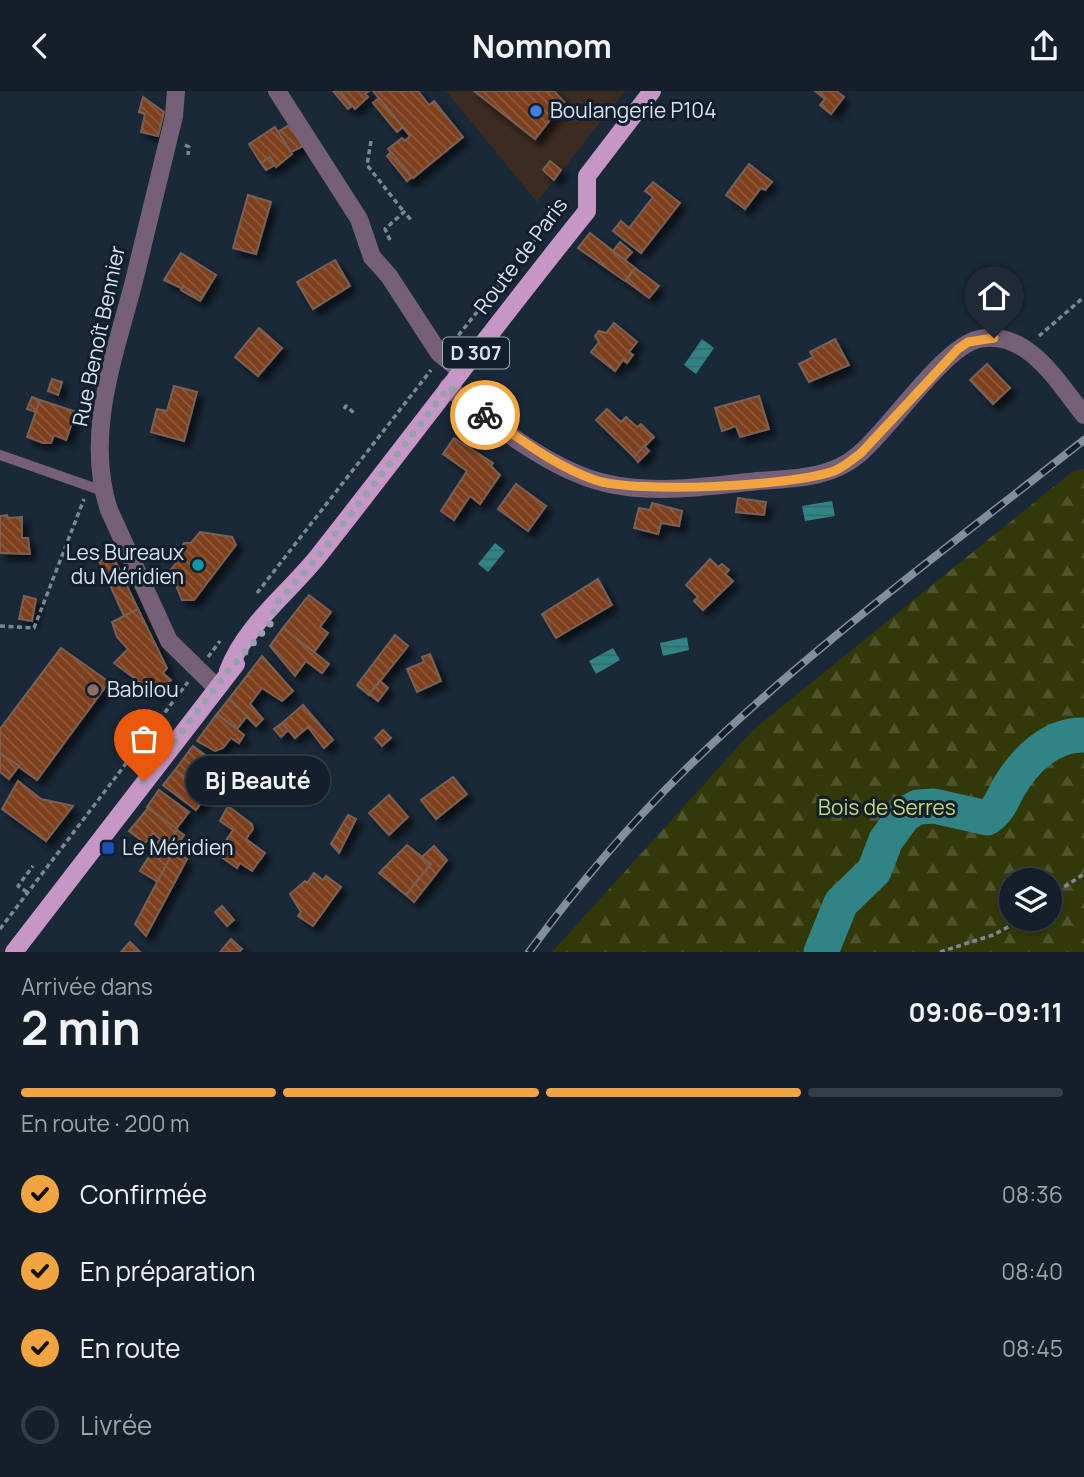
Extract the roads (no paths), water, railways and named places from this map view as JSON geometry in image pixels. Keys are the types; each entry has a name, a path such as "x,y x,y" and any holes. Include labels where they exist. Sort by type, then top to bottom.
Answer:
{"main road":[{"name":"Route de Paris","path":"14,952 228,671 271,623 275,605 317,558 587,211 587,176 652,91"}],"street":[{"name":"Rue Benoît Bennier","path":"176,91 174,116 103,402 98,453 103,491 124,545 169,641 196,671 216,687"},
{"path":"277,91 359,219 372,257 390,276 443,356 461,372"},
{"path":"449,387 563,468 596,481 647,488 722,485 832,471 861,453 968,342 1003,339 1024,349 1045,366 1084,415"}],"lane":[{"path":"0,455 103,491"}],"waterway":[{"path":"821,952 841,903 874,871 886,840 905,814 918,807 934,806 987,818 997,808 1031,758 1061,739 1084,735"}],"railway":[{"path":"529,952 622,836 731,726 829,641 1084,440"}],"place":[{"name":"Boulangerie P104","path":"536,111"},
{"name":"Les Bureaux du Méridien","path":"198,565"},
{"name":"Babilou","path":"93,690"},
{"name":"Bj Beauté","path":"144,781"},
{"name":"Le Méridien","path":"108,848"}],"park label":[{"name":"Bois de Serres","path":"887,808"}]}
